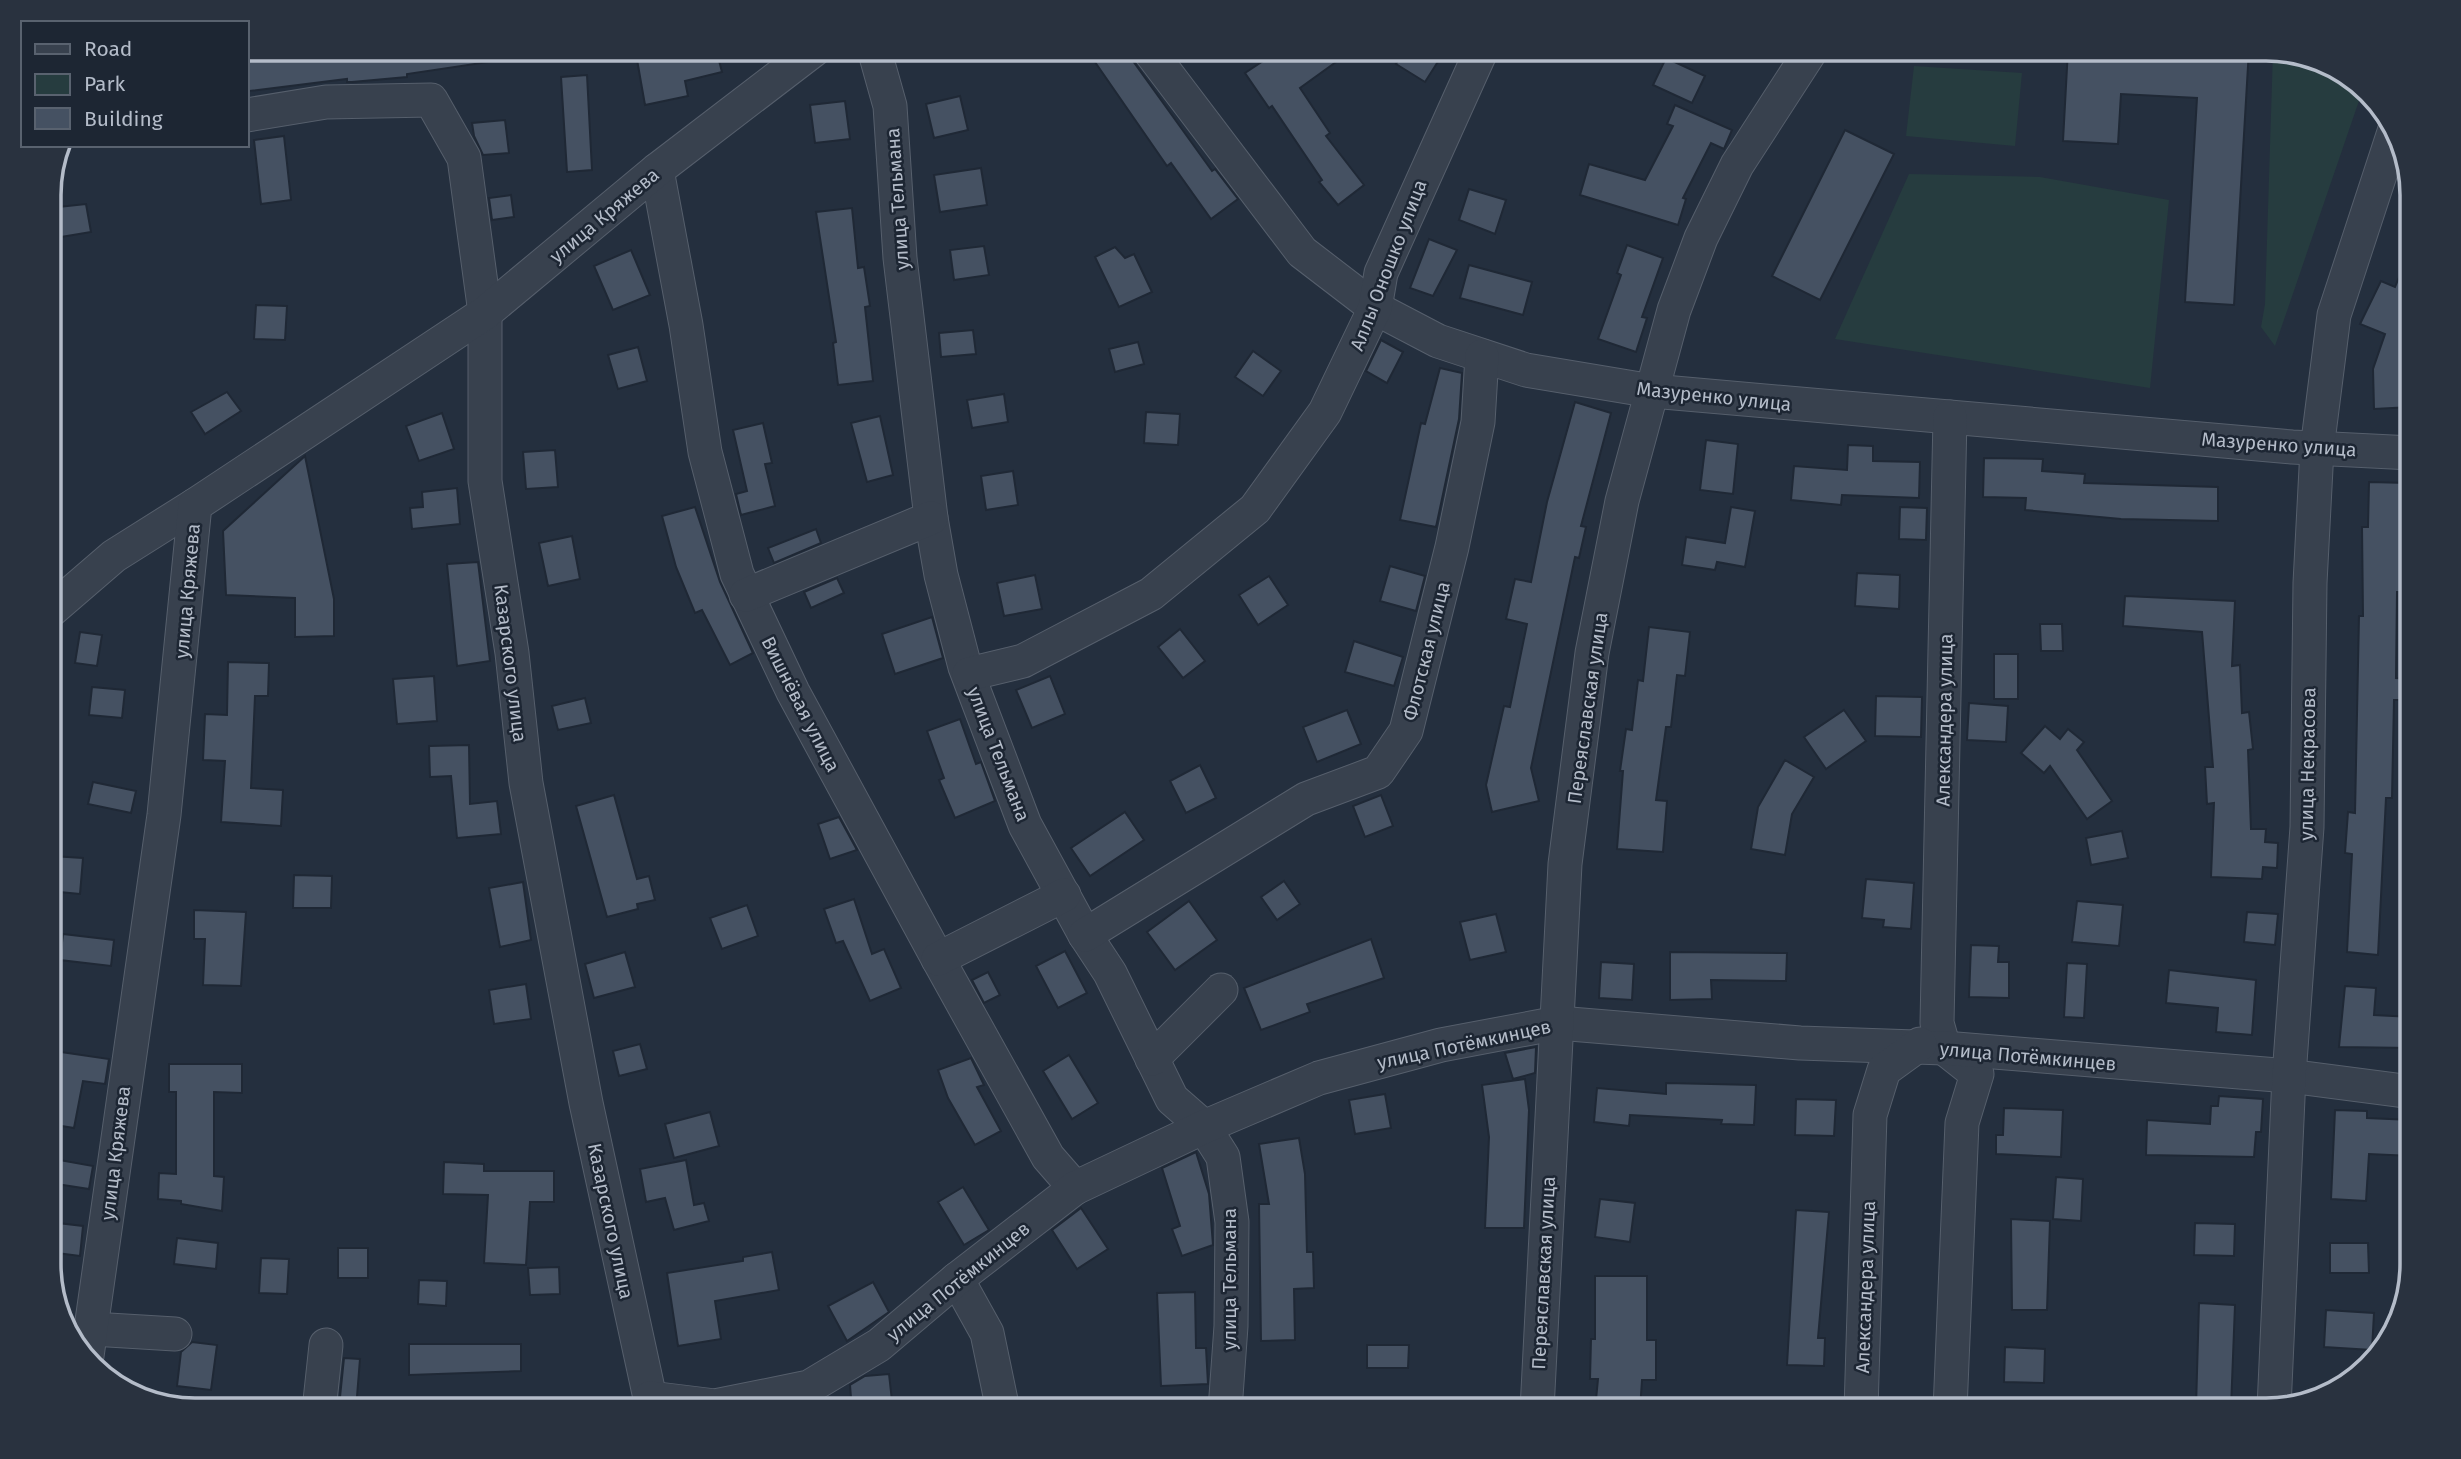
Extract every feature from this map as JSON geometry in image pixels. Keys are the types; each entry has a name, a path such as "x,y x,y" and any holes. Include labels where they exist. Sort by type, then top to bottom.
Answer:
{"street":[{"name":"Аллы Оношко улица","path":"969,674 1023,661 1152,594 1255,509 1325,412 1376,308 1381,273 1476,61"},
{"name":"Переяславская улица","path":"1538,1398 1564,864 1592,653 1622,501 1674,310 1701,238 1737,165 1804,61"},
{"name":"улица Кряжева","path":"90,1343 119,1115 164,815 195,505 485,313 657,170 798,62"},
{"name":"улица Тельмана","path":"878,62 890,106 900,257 931,518 941,575 969,674 1025,825 1085,935 1110,973 1172,1099 1204,1127 1223,1157 1233,1222 1231,1326 1226,1398"},
{"name":"Мазуренко улица","path":"1158,62 1302,252 1376,308 1438,341 1526,370 1652,391 2317,449 2399,452"},
{"name":"Казарского улица","path":"248,116 326,102 431,100 464,158 485,313 485,481 512,653 526,783 586,1103 648,1398"},
{"name":"улица Некрасова","path":"2274,1398 2288,1076 2307,827 2309,623 2317,449 2334,316 2390,145"},
{"name":"Вишнёвая улица","path":"657,170 686,325 705,453 737,574 793,692 938,959 1048,1157 1075,1188"},
{"name":"Флотская улица","path":"1085,935 1306,799 1378,772 1406,731 1452,547 1478,422 1482,356"},
{"name":"Александера улица","path":"1861,1398 1870,1115 1884,1070 1933,1039 1950,417"},
{"path":"62,601 114,556 195,505"},
{"path":"746,595 931,518"},
{"path":"938,959 1064,895"},
{"path":"1152,1059 1221,990"},
{"name":"улица Потёмкинцев","path":"810,1398 1075,1188 1204,1127 1320,1079 1441,1045 1558,1023 1807,1044 1933,1039 2400,1090"},
{"path":"1933,1039 1977,1074 1962,1123 1951,1398"},
{"path":"957,1279 987,1333 1001,1398"},
{"path":"90,1343 175,1334"},
{"path":"320,1398 326,1345"}],"green space":[{"path":"2273,61 2317,71 2333,79 2359,99 2275,346 2261,327 2265,304"},
{"path":"1914,66 2022,73 2015,146 1906,136"},
{"path":"1909,174 2040,177 2169,200 2150,388 1835,339"}],"building":[{"path":"1262,61 1337,61 1300,88 1330,133 1326,136 1364,185 1338,205 1319,182 1322,180 1272,106 1269,108 1245,73"},
{"path":"1398,61 1438,61 1425,82 1396,64"},
{"path":"1664,61 1673,61 1705,76 1692,103 1653,85"},
{"path":"2067,61 2248,61 2234,305 2185,302 2197,98 2121,94 2118,144 2063,141"},
{"path":"248,62 489,62 407,74 407,77 352,82 347,82 347,79 249,91"},
{"path":"637,62 719,62 722,72 685,81 688,96 645,105"},
{"path":"1095,62 1133,62 1212,171 1215,169 1238,199 1211,219 1171,163 1167,166"},
{"path":"587,75 592,170 567,172 561,77"},
{"path":"960,96 968,130 934,138 926,104"},
{"path":"845,101 850,139 815,143 810,105"},
{"path":"1675,105 1732,130 1724,149 1711,143 1683,198 1686,199 1678,225 1580,195 1589,164 1645,180 1673,126 1667,124"},
{"path":"505,120 509,153 483,155 474,136 472,123"},
{"path":"1845,130 1894,154 1820,300 1772,276"},
{"path":"284,136 291,200 261,204 254,140"},
{"path":"981,168 987,205 940,212 934,175"},
{"path":"1469,189 1506,200 1495,234 1459,220"},
{"path":"511,195 514,217 492,220 489,198"},
{"path":"86,204 91,232 62,237 62,207"},
{"path":"852,208 858,268 864,267 870,306 865,307 873,381 838,385 833,343 836,342 816,212"},
{"path":"1429,239 1457,250 1433,296 1410,288"},
{"path":"1627,245 1663,258 1642,317 1647,318 1636,352 1598,339 1621,275 1617,273"},
{"path":"984,246 989,275 954,280 950,250"},
{"path":"1115,247 1125,258 1134,254 1152,292 1119,307 1095,257"},
{"path":"631,250 650,295 613,310 594,266"},
{"path":"1469,265 1532,282 1523,315 1460,298"},
{"path":"2399,277 2399,408 2374,409 2373,369 2385,334 2360,324 2381,281 2395,287"},
{"path":"256,305 287,306 285,340 254,339"},
{"path":"973,330 976,354 941,357 939,333"},
{"path":"1381,340 1403,352 1387,383 1366,371"},
{"path":"1138,342 1144,364 1115,372 1109,349"},
{"path":"638,347 647,381 618,389 608,355"},
{"path":"1253,351 1281,371 1263,396 1235,377"},
{"path":"1440,368 1462,373 1459,419 1436,527 1400,520 1421,423 1425,424"},
{"path":"227,392 241,411 205,434 191,412"},
{"path":"1004,394 1008,422 972,428 967,400"},
{"path":"1575,402 1611,413 1581,526 1586,527 1579,558 1575,557 1531,768 1539,801 1492,812 1486,785 1504,706 1510,707 1527,624 1506,619 1515,579 1531,582 1547,502"},
{"path":"1146,412 1180,414 1178,445 1144,443"},
{"path":"442,413 454,449 419,461 406,426"},
{"path":"880,416 893,475 867,482 851,423"},
{"path":"763,423 772,463 765,464 775,506 741,515 736,494 747,491 733,430"},
{"path":"1706,440 1738,444 1733,494 1700,490"},
{"path":"1848,445 1873,446 1873,461 1920,462 1919,498 1842,495 1841,505 1791,500 1794,466 1847,470"},
{"path":"555,450 558,487 526,489 523,452"},
{"path":"305,456 334,599 334,636 295,637 295,598 226,595 223,531"},
{"path":"1984,458 2043,459 2042,471 2085,474 2084,483 2218,487 2218,521 2121,519 2025,510 2026,498 1983,497"},
{"path":"1013,471 1018,505 986,510 981,476"},
{"path":"2369,482 2399,483 2396,678 2399,678 2399,700 2394,700 2392,798 2386,798 2378,955 2347,952 2352,854 2345,853 2348,812 2355,813 2359,616 2363,616 2362,527 2368,527"},
{"path":"457,488 460,524 412,529 410,508 423,507 422,492"},
{"path":"695,507 720,582 753,653 730,665 702,610 695,613 676,567 662,516"},
{"path":"1731,507 1755,511 1745,567 1717,562 1715,570 1682,565 1686,537 1725,543"},
{"path":"1900,507 1927,508 1926,540 1899,539"},
{"path":"816,529 821,543 774,563 768,548"},
{"path":"572,536 580,579 548,586 539,543"},
{"path":"478,562 490,661 457,666 447,564"},
{"path":"1390,566 1425,576 1416,611 1380,601"},
{"path":"1857,573 1900,575 1899,609 1855,606"},
{"path":"1035,575 1042,609 1004,616 997,583"},
{"path":"1269,576 1288,605 1258,625 1239,595"},
{"path":"837,578 844,593 811,608 804,592"},
{"path":"2125,596 2235,601 2232,666 2240,665 2242,713 2249,712 2253,749 2248,750 2251,829 2266,829 2265,842 2278,843 2277,868 2263,867 2262,879 2211,877 2214,803 2207,804 2205,767 2213,767 2202,632 2123,626"},
{"path":"932,617 943,658 895,674 882,634"},
{"path":"2040,624 2062,624 2063,651 2041,651"},
{"path":"1649,627 1690,632 1685,676 1677,675 1671,727 1666,727 1656,800 1667,801 1663,852 1617,849 1623,771 1620,771 1626,729 1632,730 1638,680 1643,681"},
{"path":"1180,629 1205,661 1183,678 1158,647"},
{"path":"80,632 102,635 97,666 75,663"},
{"path":"1354,641 1403,657 1394,686 1345,672"},
{"path":"1994,654 2018,654 2018,699 1994,699"},
{"path":"228,662 269,663 268,696 255,696 251,788 283,790 281,826 221,822 225,761 203,760 205,714 227,715"},
{"path":"434,676 437,721 397,724 393,679"},
{"path":"1050,676 1065,714 1032,728 1016,690"},
{"path":"92,687 125,690 122,718 89,715"},
{"path":"1876,696 1922,697 1921,737 1875,736"},
{"path":"585,698 591,723 558,730 552,706"},
{"path":"1969,703 2008,706 2006,742 1967,740"},
{"path":"1347,710 1361,744 1317,762 1303,727"},
{"path":"1844,710 1866,741 1826,769 1804,737"},
{"path":"960,719 976,764 981,762 995,801 955,818 939,780 944,778 927,731"},
{"path":"2045,726 2060,739 2068,729 2084,742 2077,750 2112,801 2087,819 2050,766 2044,773 2021,753"},
{"path":"469,745 470,804 497,801 501,834 457,838 451,776 430,777 429,746"},
{"path":"1785,760 1814,777 1792,814 1785,855 1751,849 1758,807"},
{"path":"1200,765 1216,798 1186,813 1170,781"},
{"path":"93,782 136,791 131,813 88,804"},
{"path":"614,795 637,879 649,876 655,900 637,904 638,909 607,917 576,806"},
{"path":"1381,795 1393,826 1365,837 1353,806"},
{"path":"1125,812 1144,840 1090,876 1071,848"},
{"path":"839,817 857,850 830,859 818,824"},
{"path":"2122,831 2128,858 2091,865 2086,838"},
{"path":"62,857 83,858 80,894 62,892"},
{"path":"294,875 332,876 331,908 293,908"},
{"path":"1866,879 1914,883 1911,929 1883,927 1884,920 1862,918"},
{"path":"1284,881 1300,904 1277,920 1261,897"},
{"path":"523,882 531,940 500,947 489,888"},
{"path":"854,899 872,954 884,949 901,988 870,1001 843,941 836,943 824,909"},
{"path":"1189,901 1217,940 1175,970 1147,932"},
{"path":"2077,901 2123,905 2119,946 2072,942"},
{"path":"747,905 758,936 722,949 710,918"},
{"path":"194,910 246,912 241,986 203,985 205,939 194,939"},
{"path":"2247,912 2278,914 2275,945 2244,942"},
{"path":"1496,914 1506,952 1470,960 1460,922"},
{"path":"63,934 114,940 111,966 62,960"},
{"path":"1371,939 1384,978 1307,1004 1310,1012 1261,1030 1244,988"},
{"path":"1971,945 1999,946 1998,962 2009,962 2009,998 1969,997"},
{"path":"1065,951 1087,993 1058,1008 1036,966"},
{"path":"625,952 635,987 594,998 585,964"},
{"path":"1670,952 1787,953 1786,981 1711,980 1712,999 1670,1000"},
{"path":"1601,962 1634,964 1632,1000 1599,998"},
{"path":"2067,963 2087,964 2084,1018 2064,1017"},
{"path":"2169,970 2256,980 2252,1035 2216,1032 2218,1008 2166,1003"},
{"path":"988,972 1000,995 984,1003 972,980"},
{"path":"526,984 531,1019 494,1024 489,990"},
{"path":"2345,986 2376,988 2374,1015 2400,1016 2400,1048 2339,1047"},
{"path":"640,1044 647,1069 619,1076 613,1051"},
{"path":"1536,1047 1535,1073 1513,1079 1505,1053"},
{"path":"62,1052 109,1059 105,1084 83,1081 74,1128 62,1126"},
{"path":"1069,1055 1098,1103 1072,1119 1043,1071"},
{"path":"971,1058 984,1085 977,1087 1001,1131 975,1145 948,1098 938,1070"},
{"path":"169,1064 242,1064 242,1093 214,1092 214,1176 224,1177 222,1211 181,1204 181,1201 158,1199 159,1173 176,1174 176,1092 169,1092"},
{"path":"1525,1079 1529,1110 1524,1228 1485,1228 1489,1137 1482,1085"},
{"path":"1666,1083 1756,1085 1754,1125 1721,1124 1722,1120 1630,1115 1629,1126 1594,1122 1597,1088 1666,1094"},
{"path":"1385,1094 1391,1128 1355,1134 1349,1100"},
{"path":"2219,1096 2263,1099 2261,1132 2256,1132 2254,1157 2146,1155 2147,1120 2210,1124 2211,1106 2218,1106"},
{"path":"1796,1099 1836,1100 1834,1136 1795,1135"},
{"path":"2004,1108 2063,1110 2061,1157 1996,1154 1996,1135 2003,1135"},
{"path":"2335,1110 2367,1111 2367,1118 2400,1119 2400,1155 2369,1154 2366,1201 2331,1199"},
{"path":"710,1112 719,1146 674,1158 665,1124"},
{"path":"1299,1138 1305,1174 1307,1252 1313,1252 1314,1288 1294,1289 1295,1340 1261,1341 1259,1204 1269,1204 1259,1144"},
{"path":"1196,1152 1209,1194 1213,1245 1182,1256 1172,1229 1180,1226 1162,1168"},
{"path":"62,1160 93,1166 89,1189 62,1185"},
{"path":"686,1160 694,1205 704,1203 709,1221 674,1230 665,1198 646,1202 640,1169"},
{"path":"444,1162 484,1164 484,1171 554,1171 554,1202 530,1202 526,1265 484,1263 488,1195 443,1194"},
{"path":"2056,1177 2083,1179 2081,1221 2053,1219"},
{"path":"963,1187 989,1230 964,1245 938,1202"},
{"path":"1600,1199 1635,1203 1630,1242 1595,1237"},
{"path":"1081,1208 1108,1249 1077,1269 1052,1230"},
{"path":"1796,1210 1829,1212 1818,1338 1825,1338 1824,1366 1787,1365"},
{"path":"2011,1219 2050,1221 2047,1310 2012,1310"},
{"path":"2195,1223 2235,1224 2234,1256 2194,1255"},
{"path":"62,1224 83,1226 80,1256 62,1254"},
{"path":"177,1238 218,1243 216,1269 174,1264"},
{"path":"2330,1243 2368,1243 2369,1273 2330,1273"},
{"path":"338,1248 368,1248 368,1278 338,1278"},
{"path":"772,1252 779,1290 715,1301 721,1339 678,1346 667,1273 743,1261 743,1257"},
{"path":"261,1258 289,1259 287,1294 259,1293"},
{"path":"559,1267 560,1294 530,1295 528,1268"},
{"path":"1595,1276 1647,1276 1647,1340 1656,1340 1656,1380 1642,1380 1641,1398 1596,1398 1598,1379 1590,1379 1591,1339 1595,1339"},
{"path":"419,1280 447,1281 446,1306 418,1304"},
{"path":"873,1282 889,1312 847,1341 828,1306"},
{"path":"1195,1292 1196,1348 1206,1348 1208,1384 1161,1386 1157,1293"},
{"path":"2199,1303 2235,1305 2231,1398 2196,1398"},
{"path":"2326,1310 2374,1313 2372,1345 2368,1350 2324,1347"},
{"path":"192,1342 217,1345 211,1390 177,1386 181,1352"},
{"path":"409,1344 521,1344 521,1371 409,1375"},
{"path":"1367,1345 1409,1345 1408,1368 1367,1368"},
{"path":"2005,1347 2045,1349 2044,1383 2004,1382"},
{"path":"344,1358 360,1359 357,1398 340,1398"},
{"path":"889,1374 892,1398 851,1398 850,1385 865,1376"}]}
